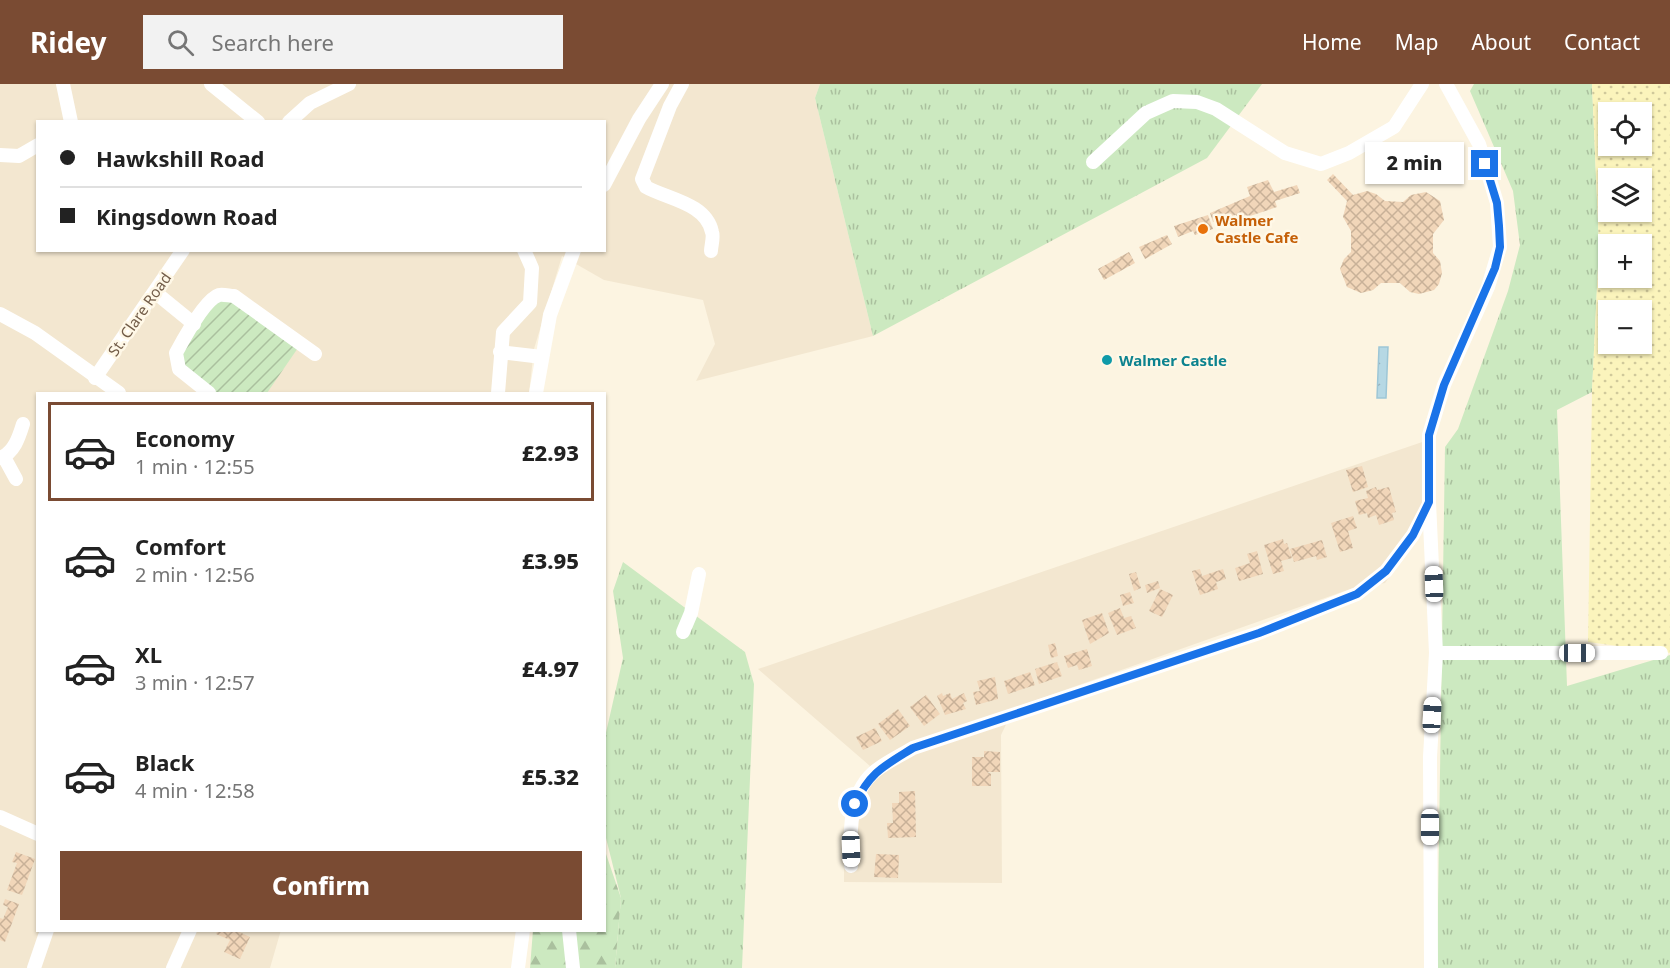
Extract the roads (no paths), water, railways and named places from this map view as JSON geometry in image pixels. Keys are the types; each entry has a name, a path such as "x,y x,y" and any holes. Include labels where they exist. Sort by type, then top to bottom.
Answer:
{"street":[{"path":"63,84 71,120"},
{"path":"211,84 256,120"},
{"path":"291,120 310,103 349,84"},
{"path":"606,181 639,119 662,84"},
{"path":"682,84 670,106 642,179 646,188 689,204 706,221 712,232 711,251"},
{"path":"1093,162 1146,113 1173,101 1197,102 1216,109 1285,153 1321,164 1349,153 1394,127 1422,84"},
{"path":"1431,968 1430,757 1436,653 1429,502 1429,435 1444,385 1488,287 1500,247 1497,203 1479,144 1446,84"},
{"path":"0,155 19,156 36,146"},
{"path":"498,392 503,332 530,303 532,268 525,252"},
{"path":"536,392 550,315 573,252"},
{"name":"St. Clare Road","path":"94,378 156,292 176,253"},
{"path":"156,292 194,324"},
{"path":"208,392 179,369 176,353 194,324 214,298 220,295 234,296 315,354"},
{"path":"0,314 35,333 94,378 117,392"},
{"path":"500,352 542,357"},
{"path":"16,479 2,458 17,442 23,424"},
{"path":"851,866 850,832 855,804 865,783 874,772 913,748 1259,633 1357,594 1386,571 1413,535 1429,502"},
{"path":"683,632 691,613 699,574"},
{"path":"1436,653 1661,653"},
{"path":"0,818 36,833"},
{"path":"34,968 46,932"},
{"path":"173,968 189,932"},
{"path":"518,968 523,932"},
{"path":"569,932 573,968"}],"water":[{"path":"1379,347 1388,347 1386,398 1377,398"}],"place":[{"name":"Walmer Castle Cafe","path":"1203,229"},
{"name":"Walmer Castle","path":"1107,360"}]}
